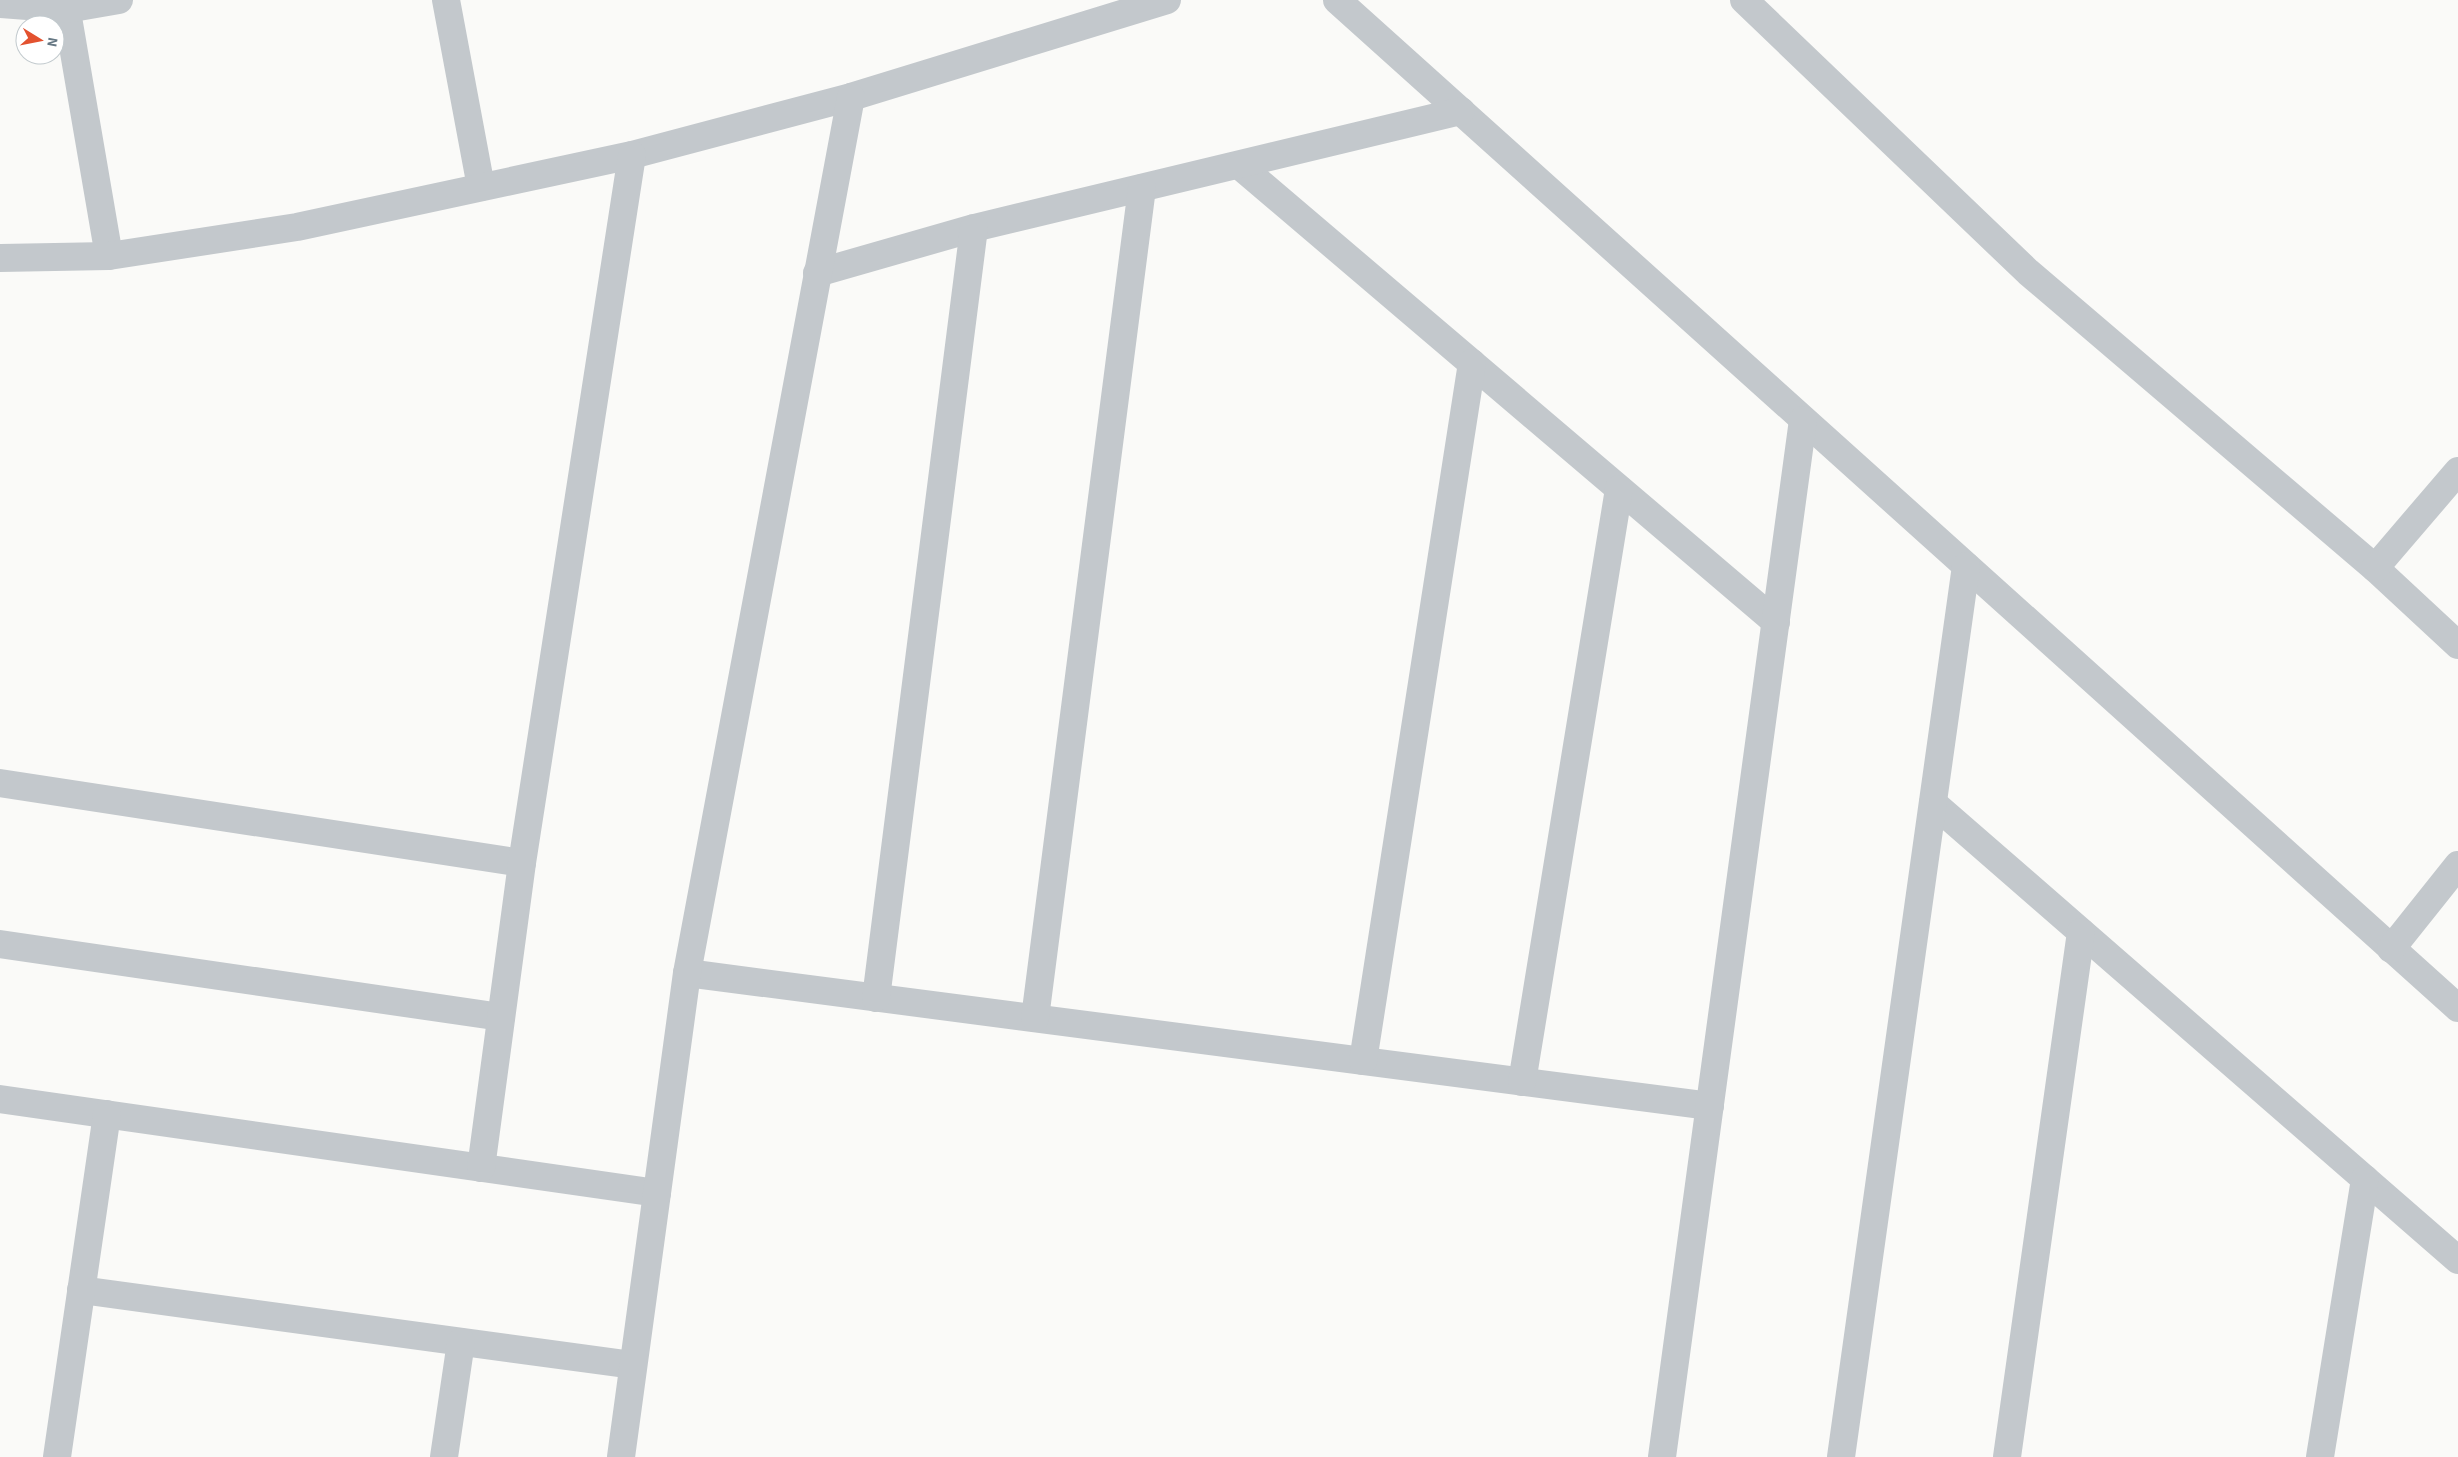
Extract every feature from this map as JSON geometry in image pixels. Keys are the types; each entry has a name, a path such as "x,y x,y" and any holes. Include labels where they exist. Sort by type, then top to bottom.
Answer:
{"street":[{"path":"0,4 66,4 119,0"},
{"path":"446,0 481,186"},
{"path":"0,258 109,256 297,227 632,155 851,96 1167,0"},
{"path":"1337,0 2458,1008"},
{"path":"1744,0 2028,272 2375,568 2458,645"},
{"path":"66,4 109,256"},
{"path":"621,1457 687,973 851,96"},
{"path":"817,273 974,228 1461,111"},
{"path":"481,1168 522,863 632,155"},
{"path":"1239,165 1776,622"},
{"path":"1034,1018 1142,188"},
{"path":"876,998 974,228"},
{"path":"1363,1061 1472,363"},
{"path":"1663,1457 1803,420"},
{"path":"2375,568 2458,471"},
{"path":"1522,1082 1619,489"},
{"path":"1841,1457 1966,566"},
{"path":"0,783 522,863"},
{"path":"1933,803 2458,1260"},
{"path":"2391,948 2458,865"},
{"path":"2007,1457 2081,932"},
{"path":"0,944 501,1017"},
{"path":"687,973 1710,1106"},
{"path":"0,1099 657,1193"},
{"path":"57,1457 107,1114"},
{"path":"2320,1457 2365,1179"},
{"path":"81,1290 634,1365"},
{"path":"444,1457 461,1342"}]}
